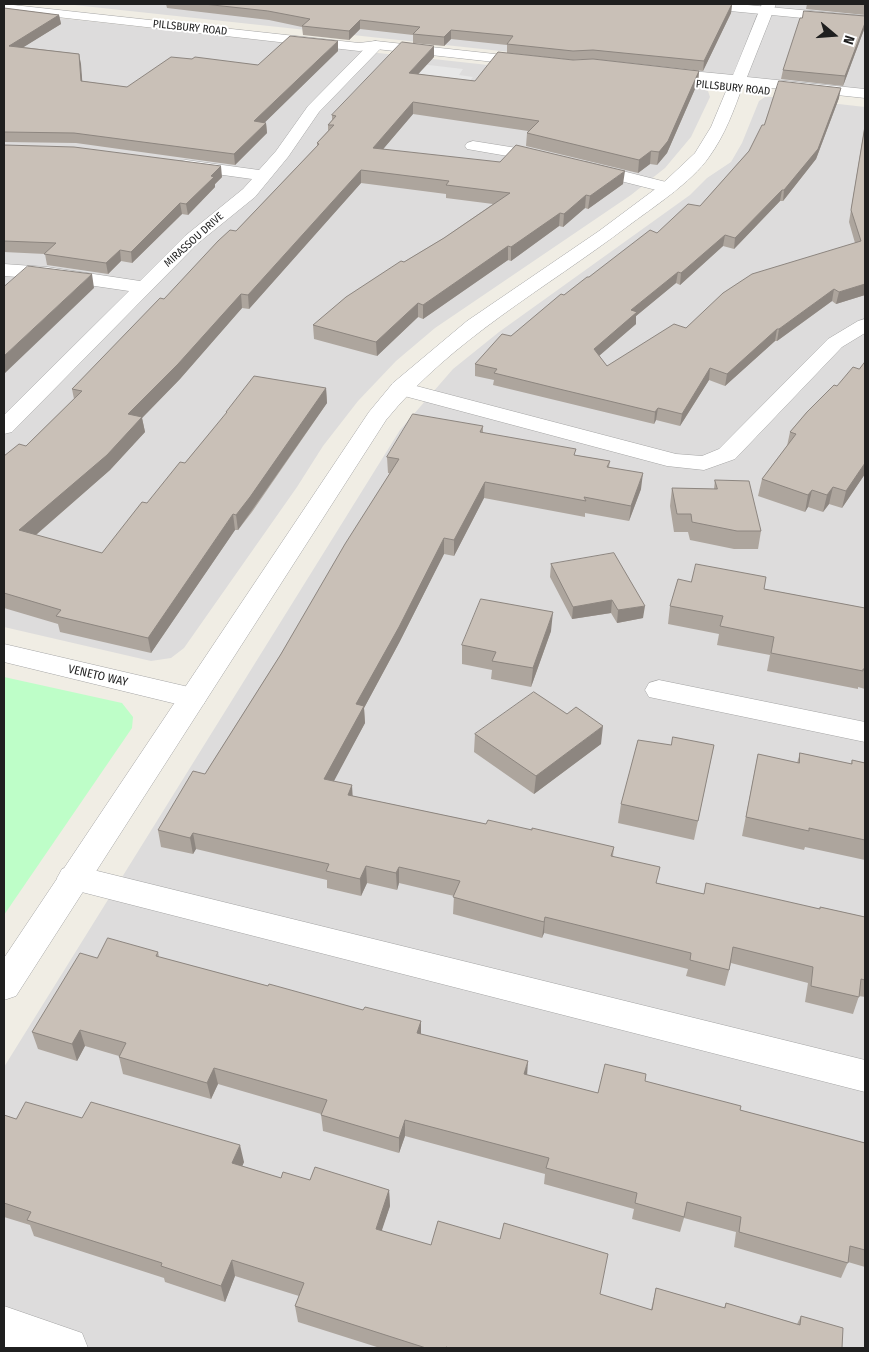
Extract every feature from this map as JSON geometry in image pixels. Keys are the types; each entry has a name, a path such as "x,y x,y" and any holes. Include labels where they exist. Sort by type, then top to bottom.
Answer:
{"street":[{"name":"PILLSBURY ROAD","path":"31,4 366,40 376,45"},
{"path":"699,4 768,7 865,20"},
{"name":"PILLSBURY ROAD","path":"4,7 359,47 376,45 544,63"},
{"path":"4,986 73,878 378,417 402,388 474,325 605,235 668,188 702,156 719,127 768,7"},
{"name":"MIRASSOU DRIVE","path":"4,427 191,240 249,193 282,154 313,109 376,45"},
{"name":"PILLSBURY ROAD","path":"646,74 737,84 865,102"},
{"name":"PILLSBURY ROAD","path":"737,84 865,94"},
{"path":"473,146 531,153 668,188"},
{"path":"175,164 263,176"},
{"path":"4,270 47,272 144,287"},
{"path":"402,388 675,461 704,463 727,454 835,343 865,325"},
{"name":"VENETO WAY","path":"4,653 193,698"},
{"path":"659,690 865,732"},
{"path":"73,878 865,1076"},
{"path":"4,1327 67,1348"}],"shaded area":[{"path":"65,4 865,4 865,90 501,51"},
{"path":"4,12 698,88 708,91 710,97 691,137 665,168 631,195 435,328 396,361 358,401 323,446 297,487 184,648 171,658 151,661 4,627"},
{"path":"394,61 463,69 459,75 473,77 469,82 384,71"},
{"path":"765,97 865,107 865,1348 4,1348 4,1067 400,430 453,369 499,332 690,195 707,178 731,162 742,143 759,101"}],"green space":[{"path":"4,677 122,703 133,717 132,728 4,915"}],"building":[{"path":"204,4 732,4 704,61 507,44 513,36 451,30 444,37 413,34 420,27 360,20 349,31 302,26 310,19 268,11"},
{"path":"4,8 59,15 9,46 79,54 81,81 127,87 171,57 192,59 195,57 258,65 290,36 338,41 254,121 266,123 234,154 74,133 4,132"},
{"path":"804,11 865,16 865,23 845,76 783,70"},
{"path":"402,42 434,46 409,73 475,81 498,52 573,60 593,59 699,71 668,141 659,152 651,151 639,160 527,133 539,121 413,102 373,148 500,162 516,145 625,171 590,196 586,195 564,214 560,213 511,247 508,246 423,305 418,303 376,342 313,325 346,297 401,261 404,262 444,238 510,193 446,185 449,181 361,170 248,295 241,294 178,364 128,414 142,417 107,455 19,530 102,553 142,502 147,503 180,462 185,463 254,376 326,388 250,497 236,515 233,514 148,638 56,616 61,610 4,593 4,456 19,444 26,446 82,391 72,389 160,298 164,299 230,230 236,231 319,144 317,143 334,125 328,125 336,116 332,115"},
{"path":"779,81 841,88 818,149 784,190 735,238 725,235 681,273 678,272 631,310 637,312 594,349 607,366 674,324 686,328 723,293 752,274 861,241 851,210 865,126 865,284 839,292 834,289 777,329 727,374 710,368 682,414 658,408 655,412 555,388 494,373 497,369 475,364 502,334 511,336 561,294 564,295 650,230 657,233 688,204 700,206 749,151 762,125 764,125"},
{"path":"4,145 74,147 221,166 211,176 214,177 186,204 180,203 131,252 120,250 106,263 44,254 56,243 4,241"},
{"path":"28,266 92,274 4,356 4,287"},
{"path":"865,362 865,463 846,491 833,487 827,495 812,490 808,495 762,479 796,434 790,432 807,412 834,385 837,386 853,367 859,369"},
{"path":"413,414 483,426 480,432 576,449 574,455 610,461 607,467 643,473 631,506 584,497 586,501 485,482 454,540 444,538 399,627 356,704 364,706 324,779 352,785 348,795 486,824 488,820 532,830 532,828 614,847 611,856 660,867 656,883 704,894 706,883 820,909 820,907 865,917 865,980 861,979 859,997 811,986 813,967 733,947 729,970 690,960 691,953 545,917 544,922 453,897 460,881 399,867 396,873 366,866 360,879 326,871 329,864 193,833 190,838 158,830 193,771 205,774 281,654 345,544 399,459 387,457"},
{"path":"715,480 749,481 761,531 737,531 692,522 691,514 677,514 672,488 717,489"},
{"path":"614,553 645,606 618,610 612,600 573,607 551,564"},
{"path":"696,564 766,577 764,589 865,608 865,669 863,671 771,653 774,637 720,626 723,616 670,606 678,579 691,582"},
{"path":"481,599 553,612 533,668 492,661 496,652 462,645"},
{"path":"534,692 567,714 576,707 603,726 536,776 475,734"},
{"path":"673,737 714,745 698,821 621,804 638,740 671,745"},
{"path":"800,753 852,764 852,760 865,763 865,840 809,828 809,831 746,817 758,754 799,763"},
{"path":"108,938 158,952 156,956 268,986 269,984 363,1010 365,1007 421,1021 417,1033 528,1061 524,1074 598,1093 605,1064 646,1074 645,1081 741,1106 740,1110 865,1143 865,1250 850,1246 848,1263 739,1232 741,1217 687,1202 684,1217 635,1203 637,1193 546,1168 549,1158 405,1120 399,1138 321,1115 327,1100 214,1068 207,1083 119,1057 126,1043 80,1030 72,1044 32,1032 80,953 97,958"},
{"path":"26,1102 82,1118 91,1102 240,1145 232,1163 281,1178 283,1172 310,1180 315,1167 389,1190 376,1229 431,1245 438,1221 500,1239 504,1223 608,1254 600,1294 652,1310 656,1288 725,1308 726,1303 800,1325 801,1316 843,1328 842,1348 426,1348 295,1306 304,1283 232,1260 221,1286 161,1266 162,1263 27,1220 31,1212 4,1203 4,1115 16,1119"}]}
